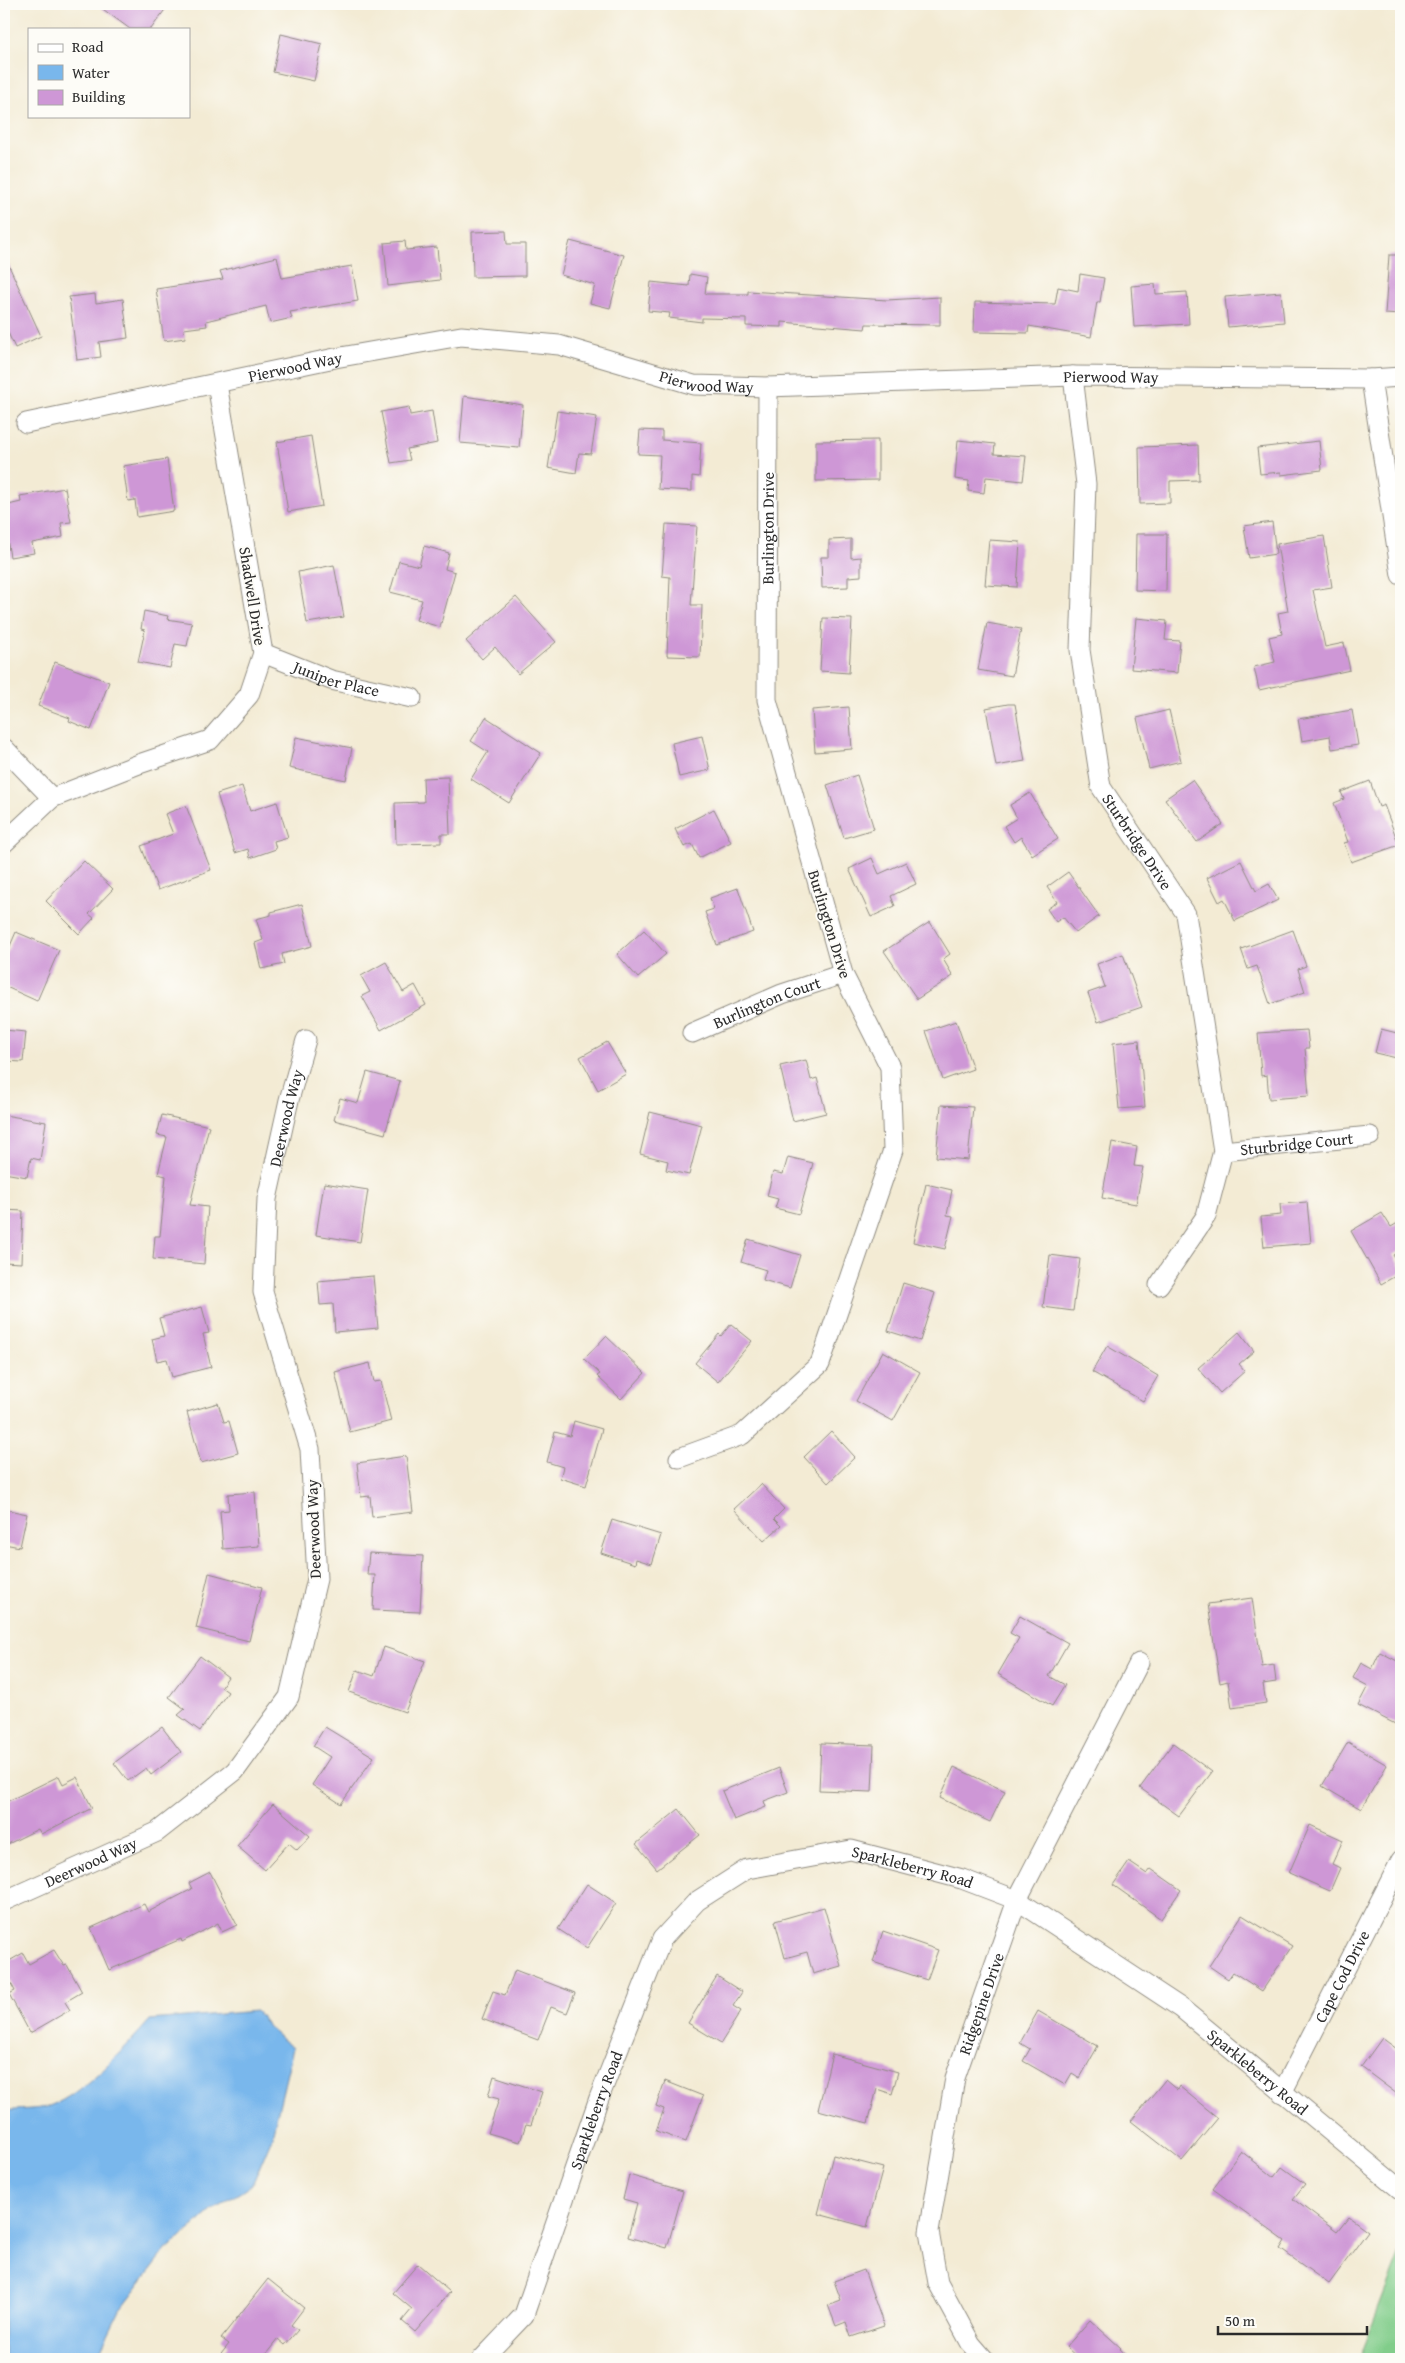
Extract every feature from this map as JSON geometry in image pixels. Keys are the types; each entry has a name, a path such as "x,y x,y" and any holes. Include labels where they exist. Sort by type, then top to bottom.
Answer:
{"street":[{"name":"Pierwood Way","path":"26,422 217,384 335,358 461,336 560,345 694,386 768,386 1073,376 1371,379 1401,377"},
{"name":"Sturbridge Drive","path":"1073,376 1086,484 1080,650 1101,787 1186,914 1223,1150 1206,1216 1159,1286"},
{"path":"1371,379 1401,575"},
{"name":"Shadwell Drive","path":"4,843 52,798 139,764 210,740 249,695 262,653 217,384"},
{"name":"Burlington Drive","path":"679,1458 742,1435 820,1364 893,1150 890,1067 842,974 767,700 768,386"},
{"name":"Juniper Place","path":"262,653 332,680 412,698"},
{"path":"4,748 52,798"},
{"name":"Burlington Court","path":"692,1033 782,994 842,974"},
{"name":"Deerwood Way","path":"4,1901 157,1832 234,1771 289,1697 317,1579 310,1449 263,1292 267,1199 289,1100 306,1040"},
{"name":"Sturbridge Court","path":"1223,1150 1370,1136"},
{"name":"Ridgepine Drive","path":"984,2359 971,2344 938,2283 929,2232 955,2078 1017,1900 1139,1662"},
{"name":"Sparkleberry Road","path":"482,2359 524,2315 599,2098 662,1939 697,1901 747,1868 851,1850 962,1878 1017,1900 1181,2008 1401,2190"},
{"name":"Cape Cod Drive","path":"1282,2093 1401,1860"}],"green space":[{"path":"1401,2250 1401,2359 1359,2359"}],"water":[{"path":"256,2011 275,2034 293,2048 271,2140 252,2185 212,2210 166,2250 120,2310 96,2359 4,2359 4,2111 45,2107 63,2100 104,2068 150,2020"}],"building":[{"path":"96,4 169,4 152,28 129,28"},
{"path":"281,34 322,44 314,81 273,72"},
{"path":"506,231 507,244 525,244 525,276 473,277 472,232"},
{"path":"405,241 406,250 437,247 440,280 388,286 384,243"},
{"path":"570,241 624,255 610,308 590,303 595,285 561,275"},
{"path":"4,255 41,336 15,348 4,324"},
{"path":"1389,255 1401,255 1401,315 1385,314"},
{"path":"277,257 282,278 352,266 358,301 290,312 292,318 270,323 266,306 206,321 207,326 184,329 185,338 164,341 156,289 223,279 220,271"},
{"path":"690,274 707,277 705,294 748,294 748,291 887,300 940,297 940,325 866,324 865,329 782,322 782,327 746,326 746,319 702,318 702,322 669,318 670,313 648,311 651,282 689,286"},
{"path":"1080,274 1104,278 1100,302 1097,302 1091,337 1029,326 1028,333 974,332 975,302 1055,304 1058,287 1078,291"},
{"path":"1155,284 1156,294 1187,292 1189,324 1134,327 1131,286"},
{"path":"1281,292 1284,322 1228,327 1225,297"},
{"path":"95,294 96,303 123,299 128,338 99,342 101,357 77,360 69,297"},
{"path":"464,396 523,405 519,448 460,443"},
{"path":"409,407 410,415 432,411 437,443 407,449 410,460 391,463 381,412"},
{"path":"557,411 597,417 591,454 579,453 576,473 548,468"},
{"path":"640,430 662,431 662,440 701,443 699,477 692,476 692,491 658,489 660,455 638,454"},
{"path":"311,436 322,506 288,512 277,442"},
{"path":"878,440 878,480 816,481 816,441"},
{"path":"958,440 995,444 994,454 1026,456 1023,481 986,477 984,493 968,491 969,481 955,479"},
{"path":"1319,441 1322,470 1281,475 1281,472 1260,474 1257,448"},
{"path":"1198,445 1199,480 1170,481 1170,503 1140,504 1139,447"},
{"path":"167,459 174,511 137,517 135,500 128,501 123,466"},
{"path":"65,488 71,522 61,523 63,537 32,543 34,553 10,557 4,520 4,506 21,502 20,496"},
{"path":"1272,522 1276,554 1249,558 1244,526"},
{"path":"666,524 697,526 691,605 702,605 700,657 667,656 670,577 662,576"},
{"path":"1136,534 1167,534 1166,591 1135,590"},
{"path":"1324,536 1332,587 1313,590 1325,647 1344,643 1350,670 1259,690 1254,667 1275,662 1269,637 1282,634 1278,613 1288,611 1277,544"},
{"path":"851,539 851,558 861,557 861,576 848,577 848,587 822,588 821,557 829,557 829,540"},
{"path":"989,540 1020,542 1017,587 985,585"},
{"path":"424,546 449,553 445,569 455,572 440,627 416,620 422,600 390,592 399,561 419,566"},
{"path":"334,565 344,617 307,623 298,572"},
{"path":"516,597 556,642 518,674 495,647 482,659 466,641"},
{"path":"144,611 168,616 167,619 192,623 187,646 175,644 170,668 138,662 145,630 141,629"},
{"path":"823,618 852,619 849,673 820,671"},
{"path":"1136,618 1167,621 1165,640 1180,641 1177,673 1131,669"},
{"path":"987,623 1021,629 1012,676 978,670"},
{"path":"55,662 109,682 91,730 69,721 70,718 38,706"},
{"path":"1015,704 1025,761 996,766 986,708"},
{"path":"849,707 852,749 815,752 812,710"},
{"path":"1169,710 1181,761 1149,769 1137,718"},
{"path":"1352,710 1358,745 1332,749 1330,736 1302,741 1298,719"},
{"path":"486,717 541,753 509,803 471,779 488,752 471,741"},
{"path":"702,736 710,770 679,777 672,743"},
{"path":"296,737 352,748 346,780 289,768"},
{"path":"857,775 874,829 844,838 827,785"},
{"path":"448,777 450,834 441,834 441,843 396,844 395,803 424,802 423,778"},
{"path":"1192,780 1223,824 1197,842 1165,799"},
{"path":"1370,781 1379,807 1384,805 1399,845 1351,862 1344,843 1348,842 1334,803 1344,799 1341,792"},
{"path":"242,786 250,811 277,802 288,837 274,841 276,849 250,858 248,849 235,853 217,794"},
{"path":"1030,793 1058,839 1032,855 1021,837 1014,842 1004,826 1017,818 1010,805"},
{"path":"186,806 211,870 158,890 141,846 173,834 165,814"},
{"path":"714,809 731,842 699,858 692,844 684,847 675,829"},
{"path":"872,858 879,874 906,862 916,884 891,896 895,906 871,917 849,869"},
{"path":"84,861 113,889 89,914 94,918 79,934 46,901"},
{"path":"1241,861 1256,891 1269,884 1278,900 1235,921 1224,899 1219,902 1207,878"},
{"path":"1068,872 1099,916 1076,933 1063,917 1056,922 1047,909 1057,902 1047,887"},
{"path":"738,888 753,932 717,945 705,912 714,909 710,898"},
{"path":"302,904 312,946 282,954 284,964 261,969 255,943 263,940 256,919 271,915 271,912"},
{"path":"930,922 950,954 943,959 953,976 917,999 884,951"},
{"path":"644,930 666,954 638,978 617,954"},
{"path":"1293,930 1306,966 1298,969 1305,992 1270,1004 1257,966 1248,969 1241,949"},
{"path":"16,932 59,950 37,1001 4,986 4,960"},
{"path":"1123,954 1142,1007 1098,1022 1088,993 1105,987 1097,964"},
{"path":"386,962 403,992 415,985 426,1005 381,1030 362,996 370,992 361,976"},
{"path":"956,1021 973,1069 943,1080 926,1031"},
{"path":"1381,1029 1401,1034 1401,1059 1375,1053"},
{"path":"4,1030 26,1032 23,1062 4,1061"},
{"path":"1307,1030 1309,1048 1305,1048 1309,1096 1269,1099 1267,1075 1261,1076 1258,1033"},
{"path":"1139,1040 1145,1107 1119,1109 1113,1043"},
{"path":"607,1042 626,1074 598,1090 580,1057"},
{"path":"806,1060 811,1080 817,1078 826,1113 793,1121 780,1066"},
{"path":"367,1072 400,1081 385,1134 334,1120 340,1098 358,1103"},
{"path":"941,1105 973,1107 968,1160 936,1157"},
{"path":"650,1112 702,1125 689,1175 666,1170 668,1161 640,1154"},
{"path":"4,1115 46,1122 40,1160 31,1158 27,1177 4,1173"},
{"path":"162,1115 209,1126 190,1205 208,1207 204,1264 153,1259 155,1236 160,1236 166,1176 158,1174 167,1137 157,1135"},
{"path":"1112,1142 1137,1147 1134,1166 1143,1167 1136,1204 1102,1198"},
{"path":"788,1157 813,1163 799,1214 775,1208 778,1199 767,1196 773,1172 783,1174"},
{"path":"324,1183 368,1190 360,1242 316,1235"},
{"path":"926,1184 952,1190 947,1215 953,1216 945,1249 913,1242"},
{"path":"1307,1202 1311,1243 1264,1247 1261,1217 1281,1215 1280,1204"},
{"path":"4,1210 23,1211 21,1263 4,1262"},
{"path":"1382,1213 1391,1227 1401,1221 1401,1250 1393,1255 1401,1268 1401,1273 1381,1284 1351,1231"},
{"path":"748,1239 800,1255 790,1288 763,1280 766,1270 741,1262"},
{"path":"1050,1255 1080,1259 1073,1311 1043,1307"},
{"path":"373,1276 378,1328 335,1332 333,1304 320,1305 318,1281"},
{"path":"903,1283 935,1293 920,1341 888,1331"},
{"path":"202,1307 209,1333 203,1334 211,1367 172,1377 167,1359 157,1361 152,1339 164,1336 159,1318"},
{"path":"731,1324 752,1341 718,1382 695,1363 719,1334 721,1336"},
{"path":"1239,1332 1254,1351 1239,1364 1245,1371 1220,1393 1198,1368"},
{"path":"606,1336 645,1373 621,1399 597,1376 600,1374 584,1359"},
{"path":"1107,1346 1158,1376 1143,1401 1092,1372"},
{"path":"883,1351 920,1372 893,1421 856,1401"},
{"path":"370,1363 374,1382 381,1381 391,1421 350,1432 335,1372"},
{"path":"218,1403 224,1422 229,1421 238,1453 201,1463 187,1412"},
{"path":"574,1421 602,1429 586,1486 560,1478 563,1467 547,1462 555,1432 570,1436"},
{"path":"831,1431 855,1457 828,1483 804,1457"},
{"path":"406,1456 413,1512 372,1517 370,1496 361,1497 357,1463"},
{"path":"761,1484 784,1509 774,1519 781,1526 764,1541 734,1509"},
{"path":"255,1492 259,1546 223,1549 220,1511 229,1510 228,1494"},
{"path":"4,1509 27,1514 20,1547 4,1544"},
{"path":"612,1520 661,1535 652,1564 636,1559 635,1564 601,1553"},
{"path":"369,1553 423,1556 420,1612 373,1610 375,1575 367,1575"},
{"path":"209,1573 262,1587 249,1641 196,1628"},
{"path":"1252,1598 1262,1667 1274,1665 1276,1682 1263,1684 1266,1703 1232,1708 1228,1681 1220,1683 1208,1604"},
{"path":"1020,1616 1068,1643 1049,1676 1065,1685 1052,1706 998,1674 1019,1638 1010,1633"},
{"path":"384,1647 425,1661 405,1712 349,1692 357,1670 374,1676"},
{"path":"1380,1652 1401,1663 1401,1727 1358,1705 1368,1686 1353,1678 1361,1663 1372,1669"},
{"path":"200,1656 228,1677 221,1687 228,1692 200,1731 178,1715 185,1709 169,1697"},
{"path":"162,1727 181,1752 151,1775 146,1768 128,1781 114,1763"},
{"path":"325,1727 374,1757 341,1804 312,1785 330,1757 313,1746"},
{"path":"1348,1742 1387,1765 1361,1809 1322,1786"},
{"path":"821,1743 874,1745 872,1792 819,1790"},
{"path":"1173,1743 1212,1772 1179,1816 1140,1788"},
{"path":"954,1767 1005,1791 990,1822 940,1798"},
{"path":"779,1768 788,1792 764,1801 766,1807 734,1820 722,1791"},
{"path":"59,1776 63,1784 77,1777 92,1808 41,1834 38,1829 4,1846 4,1803"},
{"path":"273,1804 310,1836 297,1850 289,1843 265,1870 237,1846"},
{"path":"679,1809 700,1835 657,1869 636,1844"},
{"path":"1310,1825 1343,1840 1332,1864 1340,1868 1330,1891 1289,1873"},
{"path":"1129,1862 1147,1874 1151,1869 1181,1890 1161,1919 1113,1885"},
{"path":"210,1872 237,1925 222,1932 218,1923 182,1942 181,1939 109,1970 91,1928 144,1904 148,1912 192,1889 189,1883"},
{"path":"587,1884 616,1903 587,1948 558,1929"},
{"path":"824,1907 841,1966 813,1974 807,1952 785,1958 775,1921"},
{"path":"1242,1915 1292,1946 1262,1991 1233,1972 1228,1979 1209,1966"},
{"path":"883,1931 938,1950 927,1980 873,1962"},
{"path":"54,1950 64,1966 67,1965 82,1992 65,2002 70,2010 30,2033 9,1994 15,1991 4,1970 4,1964 23,1953 29,1964"},
{"path":"515,1970 575,1993 567,2013 551,2007 538,2040 482,2019 493,1991 505,1995"},
{"path":"717,1976 742,1992 733,2006 741,2011 721,2043 688,2023"},
{"path":"1038,2011 1098,2046 1080,2078 1072,2073 1065,2085 1023,2061 1030,2049 1020,2043"},
{"path":"1382,2038 1401,2052 1401,2097 1361,2067"},
{"path":"832,2054 898,2072 892,2094 877,2089 868,2123 818,2110"},
{"path":"494,2076 542,2092 531,2125 526,2124 520,2142 488,2133 499,2099 488,2096"},
{"path":"1165,2080 1177,2090 1179,2086 1218,2118 1182,2161 1131,2121"},
{"path":"665,2081 703,2096 686,2142 656,2131 664,2109 656,2106"},
{"path":"1241,2151 1274,2177 1282,2167 1305,2184 1293,2199 1337,2232 1349,2217 1368,2231 1329,2284 1280,2249 1285,2241 1213,2189"},
{"path":"833,2155 883,2168 867,2227 818,2214"},
{"path":"629,2175 683,2191 667,2248 628,2237 637,2203 623,2199"},
{"path":"418,2264 450,2292 415,2332 402,2321 412,2309 393,2293"},
{"path":"864,2270 884,2326 851,2337 846,2322 836,2326 828,2305 841,2300 834,2281"},
{"path":"268,2279 304,2308 291,2325 298,2330 285,2345 278,2339 262,2359 217,2359 229,2344 221,2338"},
{"path":"1090,2320 1131,2359 1079,2359 1066,2347"}]}
